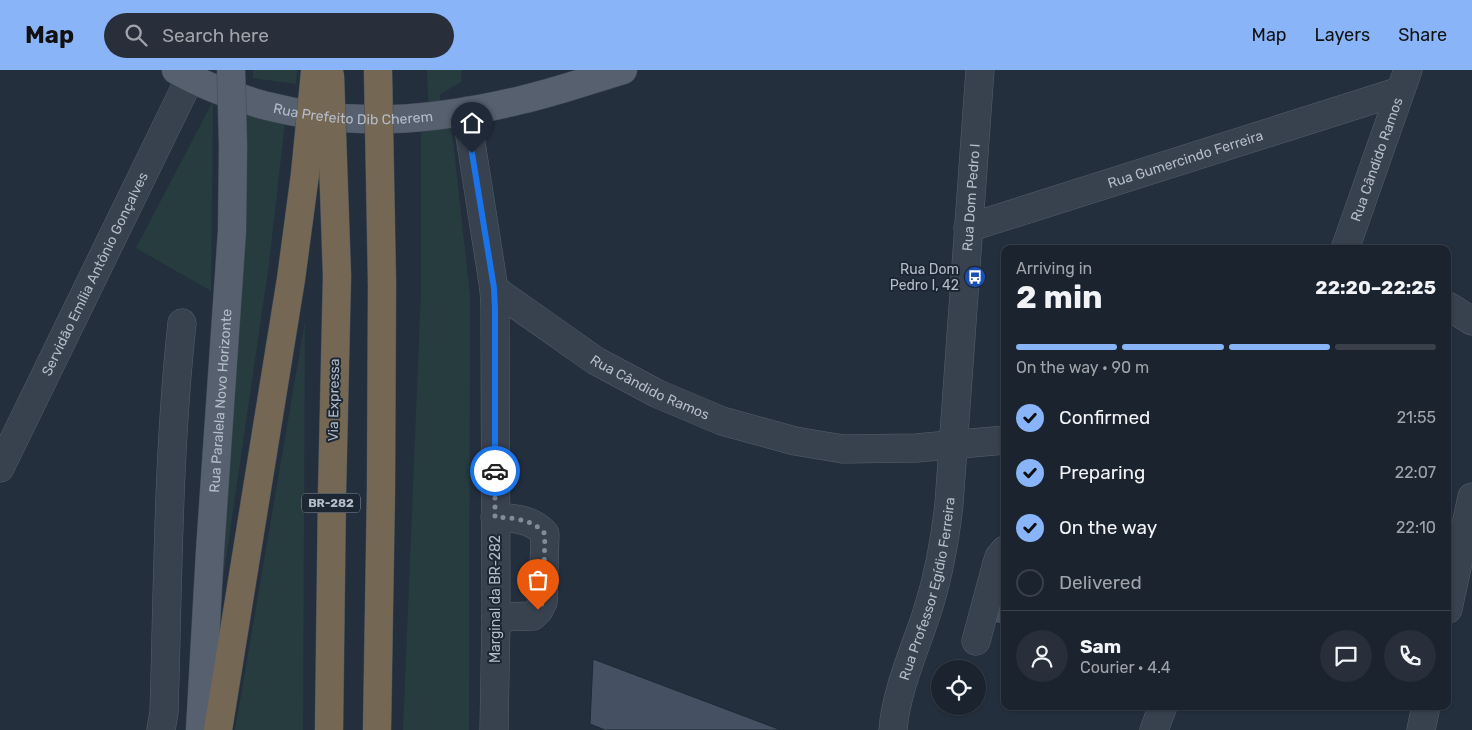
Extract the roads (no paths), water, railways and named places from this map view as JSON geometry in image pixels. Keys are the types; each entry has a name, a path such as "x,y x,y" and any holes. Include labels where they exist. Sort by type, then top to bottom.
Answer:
{"highway":[{"path":"377,730 382,479 382,283 378,70"},
{"path":"218,730 290,288 305,174 323,72"},
{"name":"Via Expressa","path":"323,72 337,276 329,730"}],"main road":[{"name":"Rua Paralela Novo Horizonte","path":"200,730 210,550 232,230 233,146 231,70"},
{"name":"Rua Prefeito Dib Cherem","path":"183,74 229,96 285,110 334,119 414,118 466,111 522,100 615,71"}],"street":[{"name":"Rua Dom Pedro I","path":"952,444 980,70"},
{"name":"Servidão Emília Antônio Gonçalves","path":"0,468 183,74"},
{"name":"Rua Gumercindo Ferreira","path":"968,228 1404,80"},
{"name":"Rua Cândido Ramos","path":"1351,245 1404,80"},
{"path":"466,111 494,288"},
{"name":"Rua Cândido Ramos","path":"494,288 596,361 658,394 722,421 795,441 843,449 916,448 1001,440"},
{"name":"Marginal da BR-282","path":"494,288 498,730"},
{"path":"1451,308 1472,321"},
{"path":"161,730 164,712 176,379 182,323"},
{"name":"Rua Professor Egídio Ferreira","path":"893,730 902,688 940,569 949,504 952,444"},
{"path":"1451,596 1472,497"},
{"path":"495,517 514,518 535,524 540,526 545,534 543,602 533,616 496,617"},
{"path":"976,641 997,563 1001,555"},
{"path":"1154,730 1162,710"},
{"path":"1421,730 1425,710"}],"place":[{"name":"Rua Dom Pedro I, 42","path":"975,277"}]}
